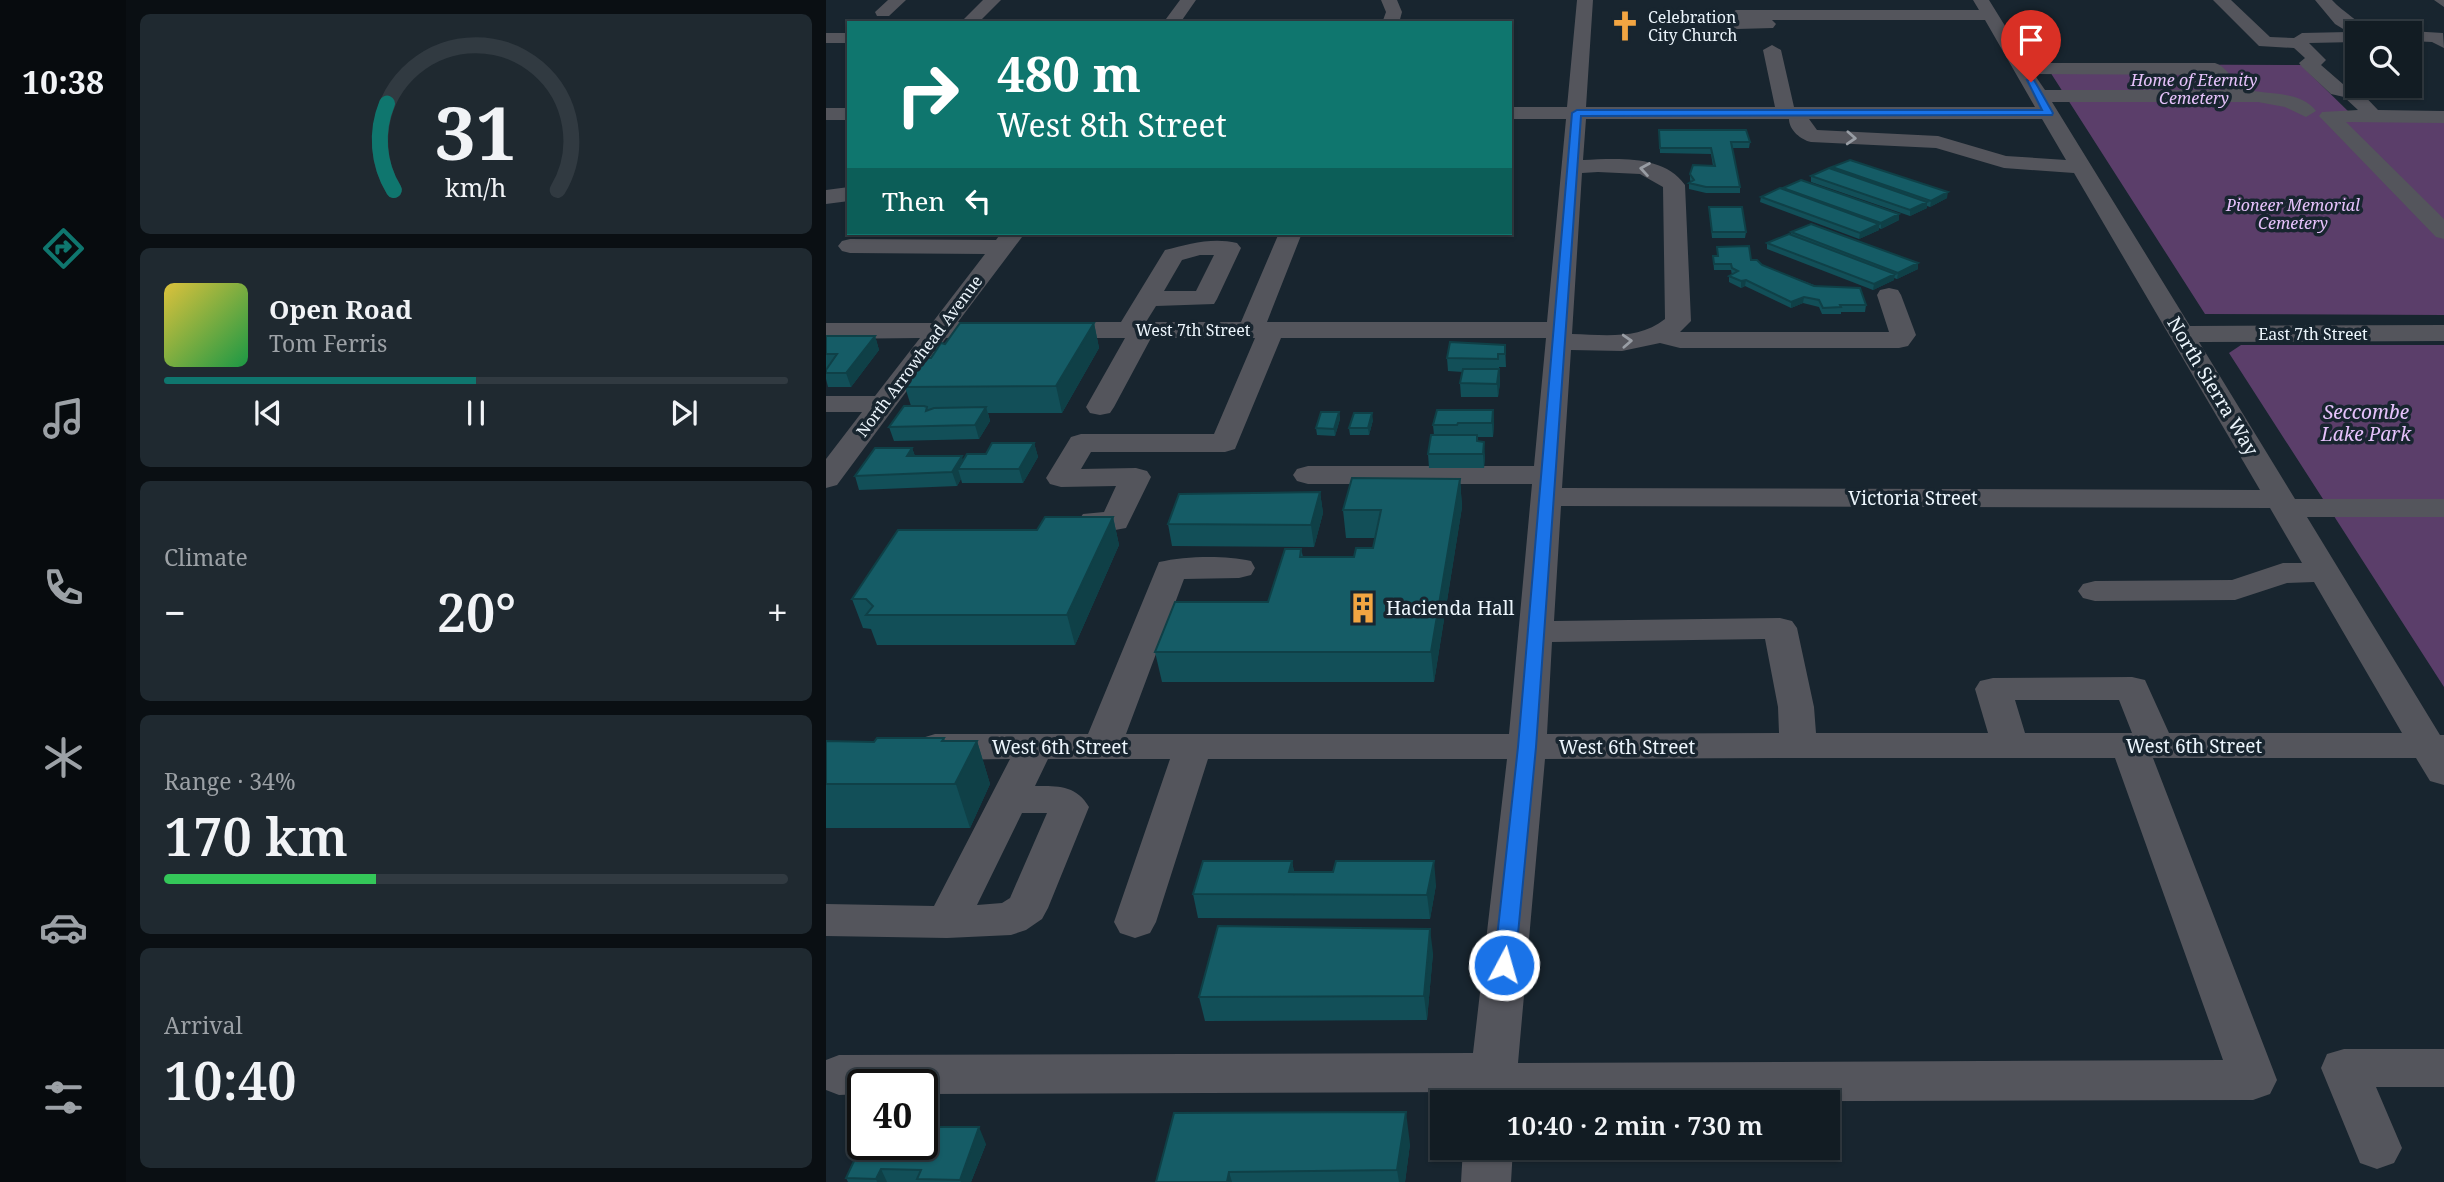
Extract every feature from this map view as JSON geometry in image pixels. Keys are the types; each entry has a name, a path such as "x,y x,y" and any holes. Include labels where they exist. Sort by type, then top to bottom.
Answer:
{"street":[{"path":"883,12 898,0"},
{"path":"970,21 993,0"},
{"path":"1172,21 1188,0"},
{"path":"1389,0 1394,12 1391,21"},
{"path":"1493,1086 1527,747 1585,0"},
{"path":"2221,0 2265,42 2299,43 2317,60 2308,63 2338,90 2350,92 2370,110"},
{"path":"2323,0 2345,23"},
{"path":"1768,24 1737,24 1736,15 1861,10 1958,20"},
{"path":"1824,26 1958,20 1989,13"},
{"name":"North Sierra Way","path":"1989,13 2324,572 2440,751"},
{"path":"2299,43 2302,38 2345,36"},
{"path":"2422,36 2444,43"},
{"path":"826,38 846,38"},
{"path":"1772,50 1792,113 1811,136 1938,142 2004,162 2081,167"},
{"path":"2022,68 2215,69 2240,95"},
{"path":"1512,113 1792,113 2240,95 2291,102 2306,111"},
{"path":"2444,117 2329,116 2444,232"},
{"path":"1572,167 1657,171 1668,177 1674,185 1678,321 1660,335"},
{"path":"826,197 847,194"},
{"path":"2410,198 2444,198"},
{"path":"1094,521 1115,521 1136,477 1062,478 1081,443 1225,443 1289,235"},
{"path":"850,246 1007,240"},
{"name":"North Arrowhead Avenue","path":"826,480 1007,240"},
{"name":"West 7th Street","path":"826,331 1261,330 1559,336 1632,341 1660,335 1680,340 1899,340 1903,335 1889,295"},
{"path":"1100,407 1147,298"},
{"name":"East 7th Street","path":"2181,334 2444,334"},
{"path":"826,404 883,404"},
{"name":"Victoria Street","path":"1308,475 1547,486 2444,508"},
{"path":"1102,747 1171,605 1171,569 1239,568"},
{"path":"2095,591 2235,590 2283,573 2324,572"},
{"path":"1536,632 1780,628 1796,711 1798,746"},
{"path":"839,1075 1493,1086 2253,1080 2143,746 2132,688 1993,689 2010,746"},
{"name":"West 6th Street","path":"908,747 2143,746 2440,751"},
{"path":"947,922 1035,747"},
{"path":"1135,922 1193,747"},
{"path":"826,920 947,922 1011,919 1027,908 1069,807 1062,800 1010,799"},
{"path":"2377,1148 2344,1068 2444,1068"},
{"path":"1486,1182 1487,1160"}],"lane":[{"path":"826,434 860,434"}],"green space":[{"name":"Pioneer Memorial Cemetery","path":"2045,64 2301,65 2352,115 2444,115 2444,315 2205,314"},
{"name":"Seccombe Lake Park","path":"2241,345 2444,345 2444,687 2229,353"}],"building":[{"path":"1659,130 1746,130 1750,142 1731,142 1740,187 1706,187 1689,183 1694,180 1690,174 1693,165 1715,166 1711,148 1660,148"},
{"path":"1850,160 1948,192 1931,201 1832,167"},
{"path":"1829,168 1927,202 1910,210 1811,176"},
{"path":"1801,180 1899,214 1881,223 1783,188"},
{"path":"1780,188 1879,224 1860,233 1761,197"},
{"path":"1709,207 1742,207 1746,232 1712,232"},
{"path":"1811,224 1918,263 1898,273 1791,232"},
{"path":"1789,234 1895,274 1874,284 1767,243"},
{"path":"1749,246 1751,260 1757,260 1762,265 1814,286 1860,288 1866,305 1823,308 1819,300 1804,297 1791,302 1746,280 1741,281 1729,276 1738,271 1732,268 1731,264 1714,264 1713,256 1718,256 1717,247"},
{"path":"960,323 1094,323 1056,386 905,387 926,358 931,358 941,343 945,344"},
{"path":"826,336 875,336 846,373 826,373 837,354 826,354"},
{"path":"1450,342 1505,345 1505,354 1498,354 1498,359 1447,358"},
{"path":"1463,369 1499,369 1497,384 1460,383"},
{"path":"904,406 924,406 927,407 926,411 934,408 986,407 975,425 889,427"},
{"path":"1437,410 1493,410 1492,423 1433,425"},
{"path":"1321,412 1339,412 1334,429 1316,428"},
{"path":"1354,413 1372,413 1368,428 1349,428"},
{"path":"1431,435 1477,435 1477,441 1484,442 1483,454 1428,454"},
{"path":"992,443 1034,443 1019,469 958,469 967,454 986,454"},
{"path":"875,448 912,448 907,456 962,456 952,472 855,476"},
{"name":"Hacienda Hall","path":"1352,478 1460,479 1431,652 1155,652 1175,602 1268,602 1285,549 1301,549 1300,557 1354,557 1356,548 1373,548 1381,510 1343,510"},
{"path":"1320,492 1311,525 1168,524 1179,494"},
{"path":"1045,517 1113,517 1067,615 866,615 873,606 866,599 852,599 898,530 1037,530"},
{"path":"877,738 977,741 955,784 826,784 826,741 874,742"},
{"path":"1203,861 1292,861 1289,872 1333,872 1336,861 1434,861 1427,895 1193,894"},
{"path":"1218,926 1430,929 1424,996 1199,997"},
{"path":"1406,1112 1397,1170 1229,1172 1227,1182 1156,1182 1174,1113"},
{"path":"938,1127 979,1127 960,1180 917,1179 921,1170 881,1169 876,1179 846,1178 854,1160 938,1160"}],"place":[{"name":"Celebration City Church","path":"1625,26"},
{"name":"Hacienda Hall","path":"1363,608"}],"route":[{"path":"1504,965 1527,747 1577,113 2049,113 2031,82"}],"park label":[{"name":"Home of Eternity Cemetery","path":"2194,89"}]}
